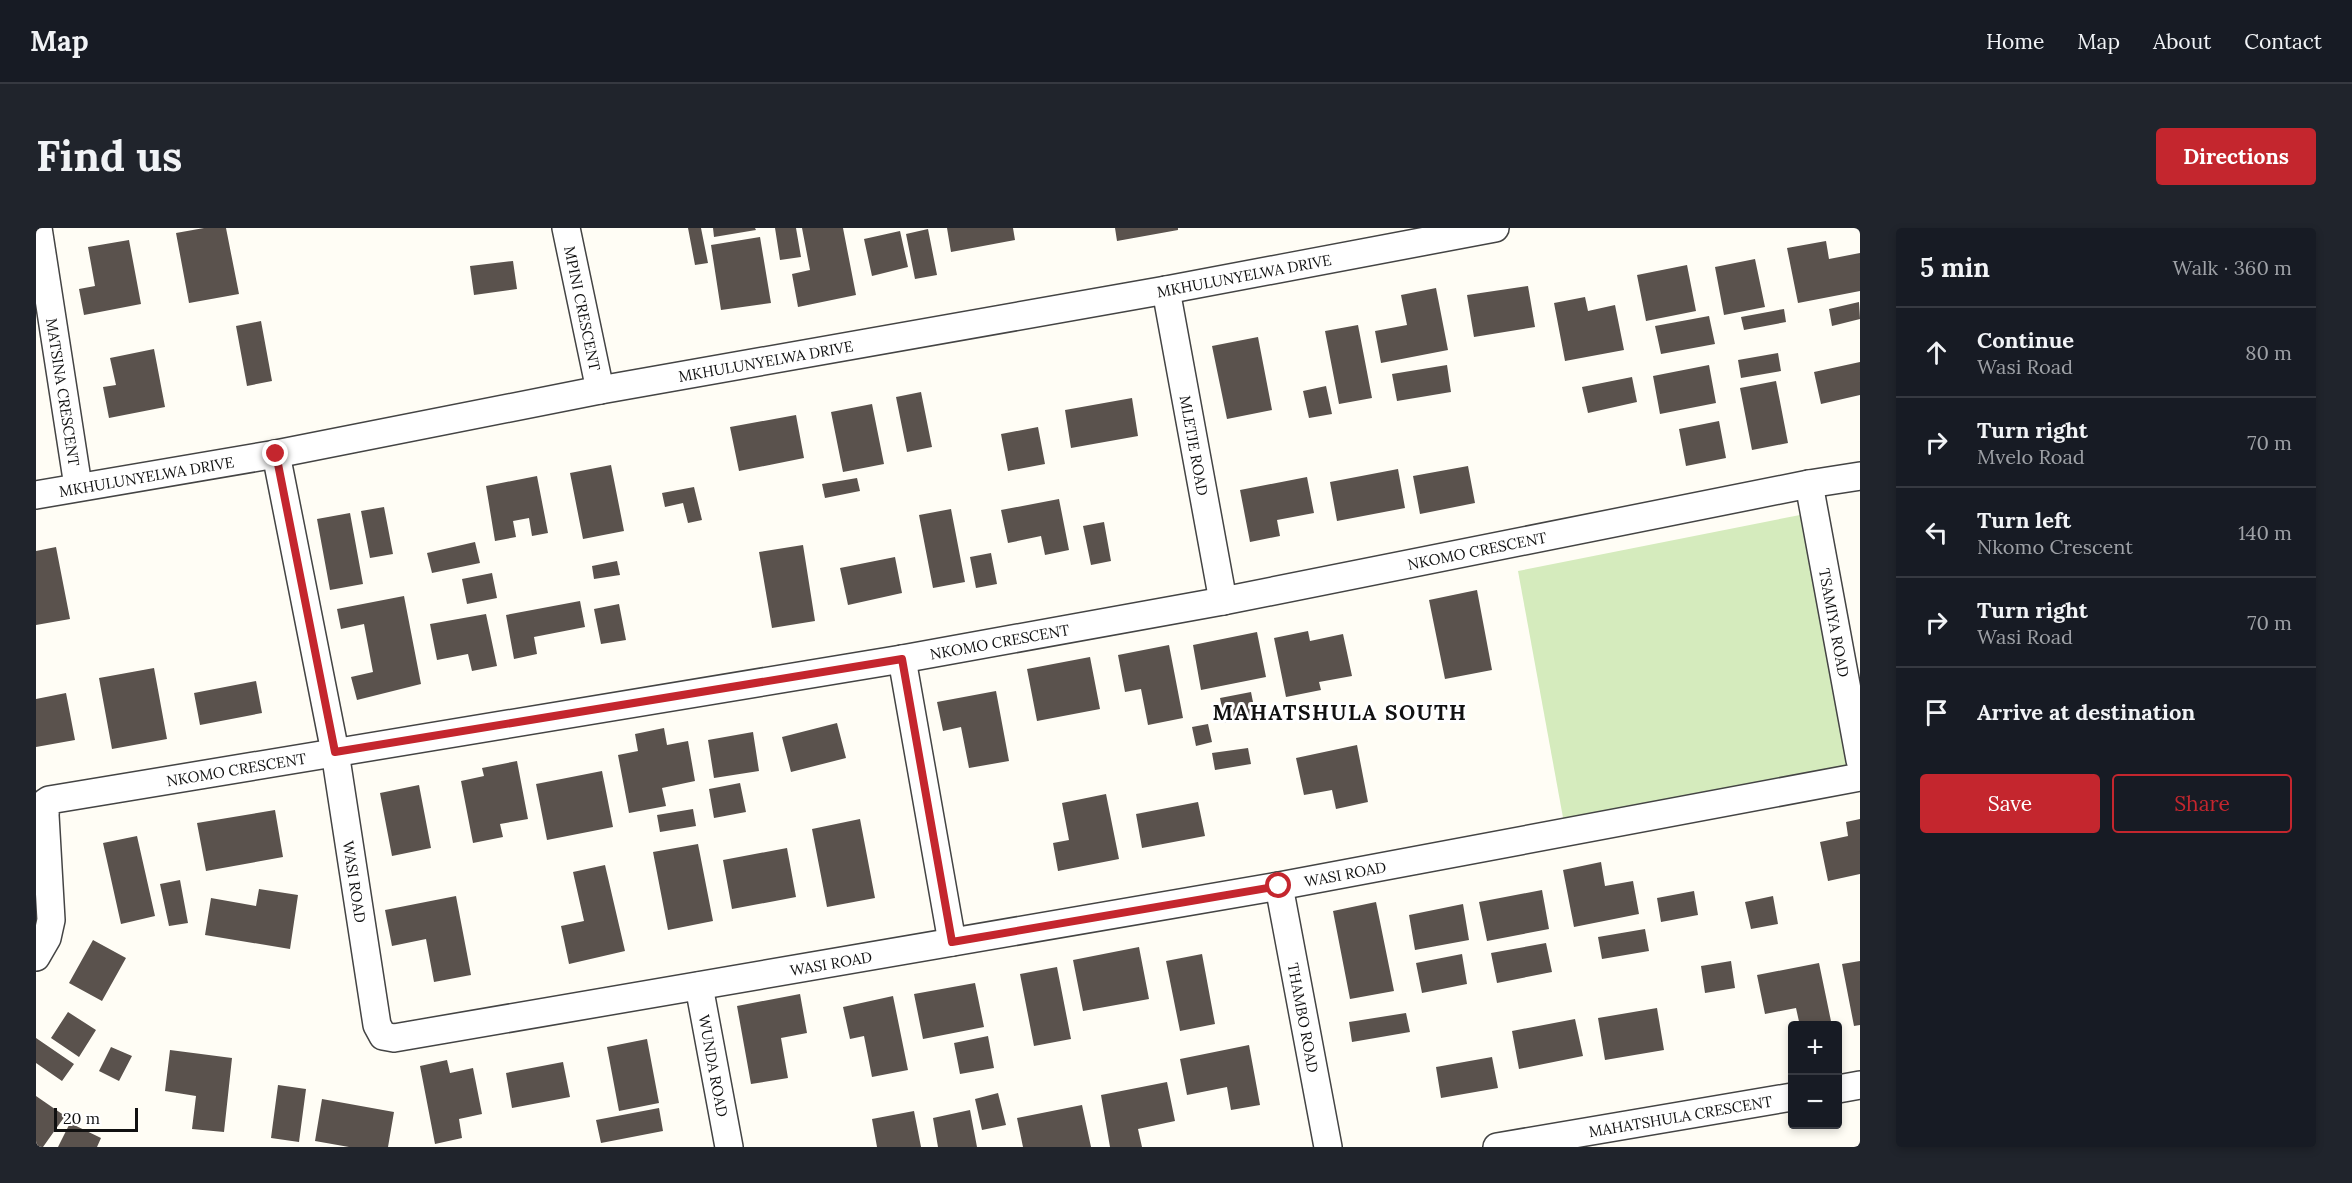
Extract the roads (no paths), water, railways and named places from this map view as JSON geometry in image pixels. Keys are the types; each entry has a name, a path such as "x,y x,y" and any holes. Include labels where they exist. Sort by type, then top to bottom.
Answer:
{"street":[{"name":"MATSINA CRESCENT","path":"38,228 78,486"},
{"name":"MPINI CRESCENT","path":"566,228 600,390"},
{"name":"MKHULUNYELWA DRIVE","path":"36,495 276,454 600,390 1166,290 1496,228"},
{"name":"MLETJE ROAD","path":"1166,290 1223,601"},
{"name":"WASI ROAD","path":"276,454 335,752 377,1025 383,1036 394,1038 1279,886 1860,777"},
{"name":"NKOMO CRESCENT","path":"36,957 47,938 51,921 45,815 46,802 49,800 902,659 1223,601 1809,484 1860,476"},
{"name":"TSAMIYA ROAD","path":"1809,484 1860,760"},
{"path":"902,659 952,942"},
{"name":"THAMBO ROAD","path":"1279,886 1328,1147"},
{"name":"WUNDA ROAD","path":"699,986 729,1147"},
{"path":"1842,1088 1860,1086"},
{"name":"MAHATSHULA CRESCENT","path":"1497,1147 1788,1098"}],"district":[{"name":"MAHATSHULA SOUTH","path":"1340,712"}]}
